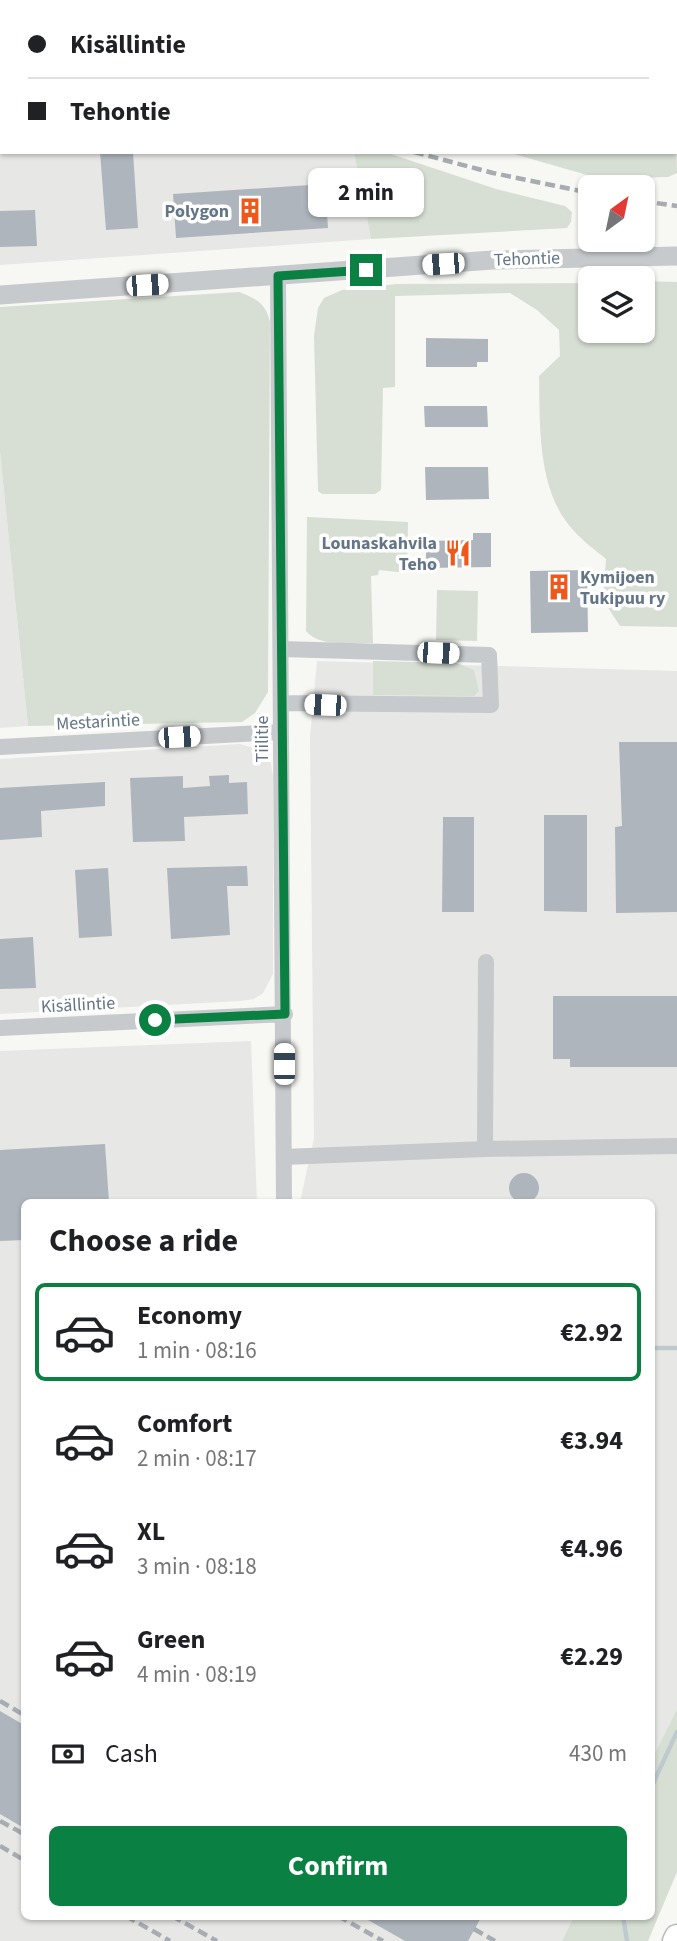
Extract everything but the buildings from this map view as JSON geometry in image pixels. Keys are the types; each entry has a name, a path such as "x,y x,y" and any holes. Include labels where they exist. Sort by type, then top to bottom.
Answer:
{"street":[{"name":"Tehontie","path":"0,295 493,260 677,256"},
{"name":"Tiilitie","path":"278,276 285,1014 284,1199"},
{"path":"281,649 489,655 491,705 281,703"},
{"name":"Mestarintie","path":"0,747 281,732"},
{"path":"485,1149 486,962"},
{"name":"Kisällintie","path":"0,1028 285,1014"},
{"path":"284,1157 485,1149 677,1146"}],"shaded area":[{"path":"0,154 354,154 371,239 0,265"},
{"path":"354,154 391,154 496,189 565,206 572,212 567,228 371,239"},
{"path":"514,154 677,154 677,173 668,177 587,175"},
{"path":"655,281 677,282 677,627 620,626 603,600 606,559 578,535 562,515 553,497 543,458 539,376 560,356 559,330 537,310 510,293 395,296 395,387 383,388 381,490 375,494 322,494 318,491 314,336 318,308 324,298 342,290 397,284 578,283 578,343 655,343"},
{"path":"239,292 259,302 270,322 268,692 255,713 242,722 28,726 0,452 0,307"},
{"path":"0,452 28,726 0,728"},
{"path":"307,517 408,522 407,573 379,570 378,575 371,576 373,643 328,642 319,640 306,631"},
{"path":"437,590 478,591 477,641 436,640"},
{"path":"317,661 677,671 677,1709 655,1753 655,1199 301,1199 314,1138 310,737"},
{"path":"373,661 457,663 474,670 479,691 474,696 373,695"},
{"path":"240,744 263,751 270,759 273,776 273,974 263,993 254,999 240,1001 0,1014 0,759"},
{"path":"251,1041 257,1199 21,1199 21,1920 572,1920 562,1941 0,1941 0,1051"},
{"path":"677,1709 677,1872 648,1941 562,1941 572,1920 655,1920 655,1753"}],"waterway":[{"path":"655,1348 677,1348"},
{"path":"655,1779 677,1732"},
{"path":"624,1920 627,1941"}],"railway":[{"path":"422,154 493,173 578,191"},
{"path":"655,203 677,206"},
{"path":"0,1701 21,1713"},
{"path":"0,1821 21,1832"},
{"path":"0,1846 21,1858"},
{"path":"133,1920 170,1941"},
{"path":"179,1920 217,1941"},
{"path":"345,1920 383,1941"},
{"path":"474,1929 495,1941"}],"place":[{"name":"Polygon","path":"250,211"},
{"name":"Lounaskahvila Teho","path":"458,553"},
{"name":"Kymijoen Tukipuu ry","path":"559,587"}],"route":[{"path":"155,1020 285,1014 278,276 366,270"}]}
